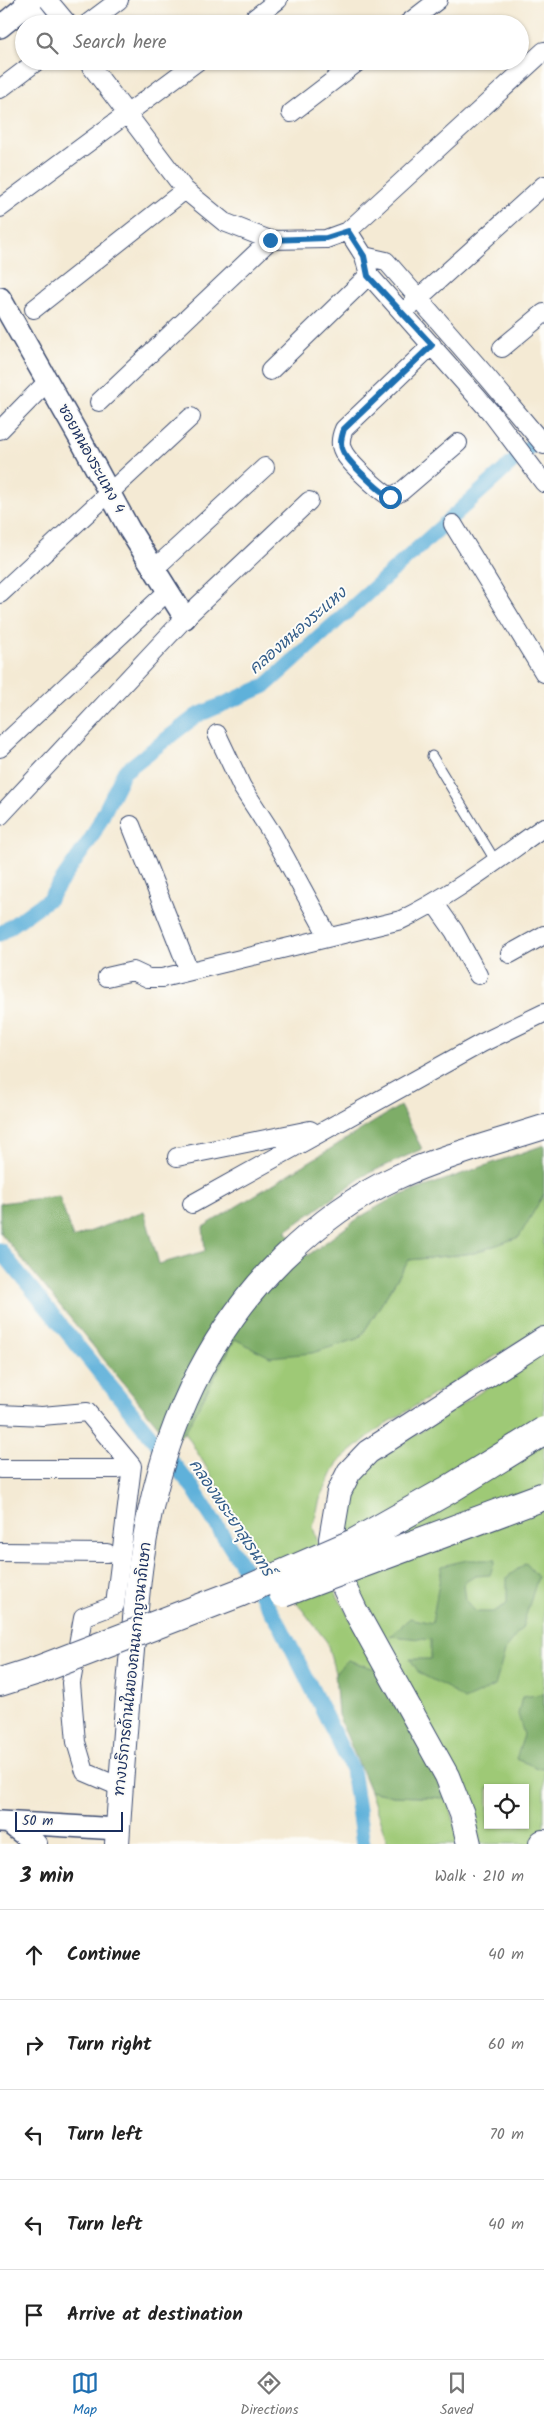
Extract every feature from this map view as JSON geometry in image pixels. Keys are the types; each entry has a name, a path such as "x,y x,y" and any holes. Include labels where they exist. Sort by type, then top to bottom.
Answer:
{"highway":[{"path":"38,1670 239,1592 354,1544 448,1490 544,1431"},
{"path":"0,1682 172,1632 544,1496"}],"main road":[{"name":"ทางบริการด้านในของถนนกาญจนาภิเษก","path":"118,1837 120,1782 141,1562 174,1425 220,1334 263,1278 320,1224 394,1179 438,1160 544,1127"},
{"path":"469,1844 462,1814 448,1776 355,1610 333,1564 331,1539 333,1515 339,1492 349,1472 368,1452 544,1339"}],"street":[{"path":"99,15 119,0"},
{"path":"259,15 278,0"},
{"path":"419,15 438,0"},
{"path":"33,1 40,15"},
{"path":"33,1 54,15"},
{"path":"15,15 33,1"},
{"path":"0,27 15,15"},
{"path":"529,65 544,51"},
{"path":"0,89 25,70"},
{"path":"94,70 185,190 224,222 270,240 326,238 348,231 523,70"},
{"path":"0,208 186,70"},
{"path":"292,113 347,70"},
{"path":"403,312 544,185"},
{"path":"34,309 185,190"},
{"path":"348,231 364,256 368,276 403,312 492,414 539,476"},
{"path":"99,402 270,240"},
{"path":"364,256 386,261 419,297 544,445"},
{"path":"270,371 368,276"},
{"name":"ซอยหนองระแหง 4","path":"3,309 48,381 154,570 185,618"},
{"path":"502,348 544,313"},
{"path":"432,345 344,429 340,439 342,451 381,493 390,497 402,491 458,442"},
{"path":"0,430 48,381"},
{"path":"492,414 508,401"},
{"path":"0,594 191,417"},
{"path":"154,570 265,467"},
{"path":"0,816 185,618 309,502"},
{"path":"453,524 544,673"},
{"path":"0,748 168,591"},
{"path":"217,734 242,787 273,835 328,936"},
{"path":"131,825 189,971"},
{"path":"107,976 133,971 148,978 162,978 328,936 401,920 434,904 496,862 544,826"},
{"path":"434,904 454,931 478,975"},
{"path":"510,954 544,935"},
{"path":"192,1204 479,1036 544,1004"},
{"path":"177,1157 312,1134 482,1043 544,1013"},
{"path":"0,1414 42,1416 87,1412 132,1466 115,1605 83,1617 71,1683 76,1742 85,1772 120,1782"},
{"path":"0,1469 118,1469"},
{"path":"0,1552 107,1553"},
{"path":"5,1823 118,1837"},
{"path":"5,1823 36,1844"}],"lane":[{"path":"432,756 496,862"}],"green space":[{"path":"400,1106 422,1149 365,1175 286,1231 307,1256 360,1217 393,1198 544,1145 544,1194 519,1237 474,1253 409,1260 360,1338 312,1353 270,1357 235,1339 185,1432 172,1443 0,1232 0,1203 59,1196 73,1238 144,1211 159,1264 205,1251 203,1227"},
{"path":"544,1194 544,1326 378,1429 338,1462 320,1499 313,1527 330,1582 378,1670 348,1660 335,1673 327,1642 255,1548 185,1432 235,1339 271,1357 360,1338 409,1260 474,1253 518,1237"},
{"path":"544,1350 544,1844 476,1844 395,1666 341,1556 350,1488 364,1469"},
{"path":"467,1560 495,1560 490,1575 475,1576 464,1583 466,1601 476,1612 493,1612 507,1604 507,1577 526,1563 538,1577 522,1628 506,1648 495,1686 464,1700 448,1688 419,1673 410,1659 431,1659 431,1640 390,1636 410,1618 432,1623 442,1566"},
{"path":"348,1660 378,1670 448,1798 393,1796 370,1791 338,1715 335,1673"},
{"path":"544,1694 544,1768 538,1768 516,1759 524,1735 518,1714 522,1697"},
{"path":"370,1791 393,1796 448,1798 460,1844 388,1844"}],"waterway":[{"name":"คลองหนองระแหง","path":"0,934 49,899 92,837 124,772 196,716 265,686 544,434"},
{"name":"คลองพระยาสุเรนทร์","path":"0,1250 193,1488 281,1627 352,1769 363,1844"}],"route":[{"path":"270,240 326,238 348,231 364,256 368,276 432,345 344,429 340,439 342,451 381,493 390,497"}]}
